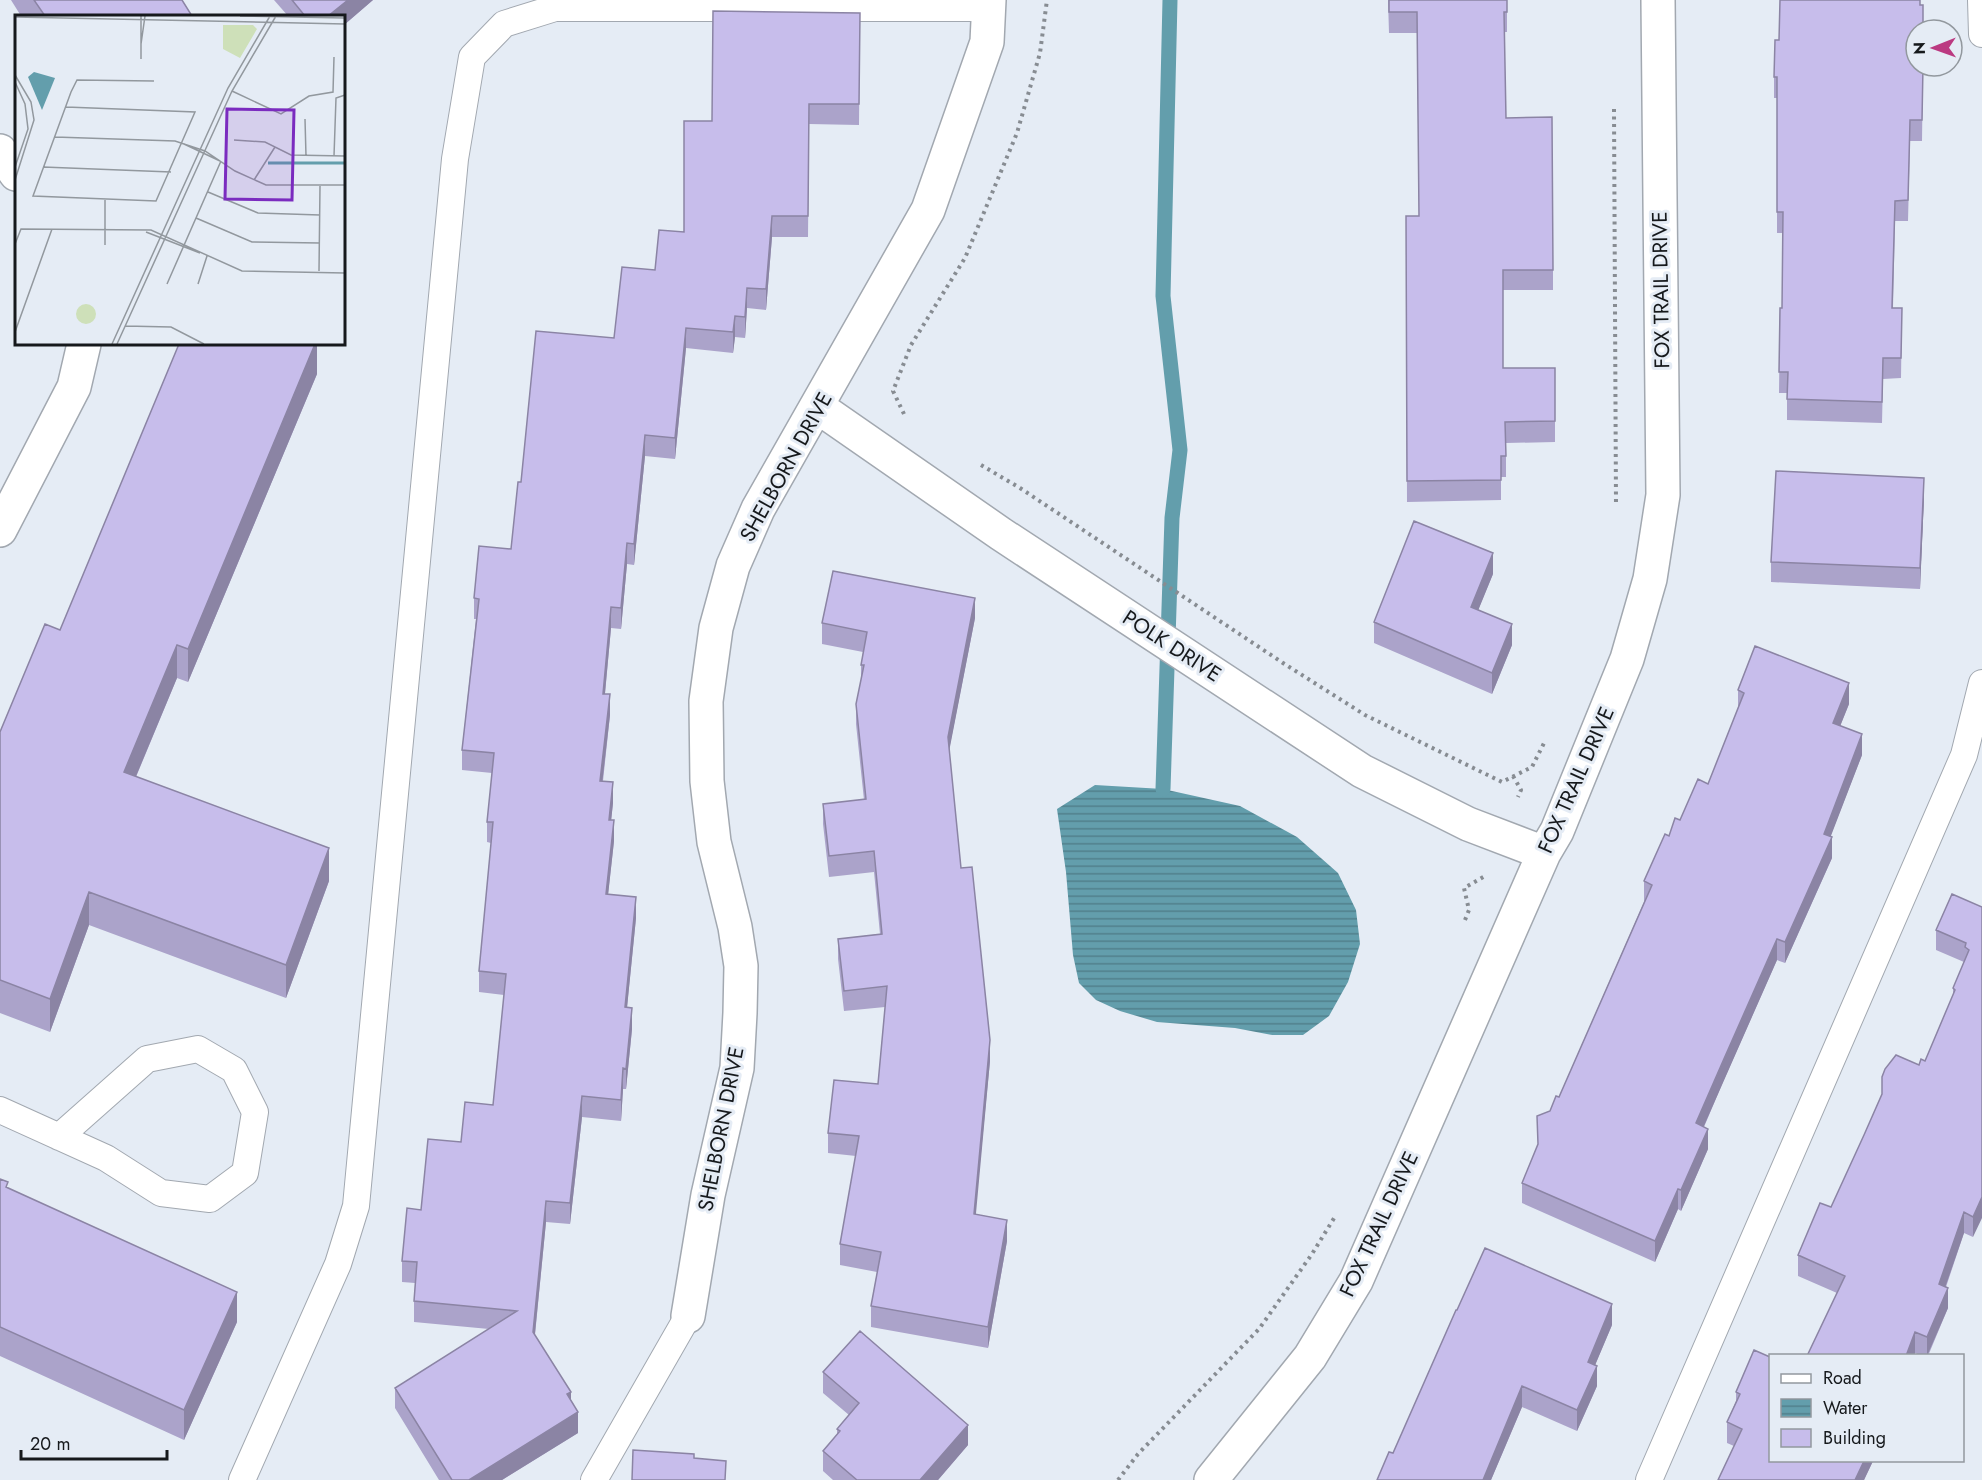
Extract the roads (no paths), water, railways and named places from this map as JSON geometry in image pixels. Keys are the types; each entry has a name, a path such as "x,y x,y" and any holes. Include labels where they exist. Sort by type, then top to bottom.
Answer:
{"street":[{"name":"FOX TRAIL DRIVE","path":"1211,1480 1310,1357 1356,1281 1544,853 1557,831 1627,659 1650,579 1663,495 1658,0"},
{"name":"SHELBORN DRIVE","path":"688,1316 708,1195 736,1068 740,1013 741,966 735,927 714,842 707,781 706,701 716,628 733,566 758,509 928,210 987,42 988,4"},
{"path":"0,151 15,173"},
{"path":"0,530 74,387 84,345"},
{"name":"POLK DRIVE","path":"818,407 1001,534 1362,771 1468,824 1544,853"}],"lane":[{"path":"1981,0 1982,34"},
{"path":"242,1480 339,1264 356,1206 455,159 472,57 504,24 555,8 988,4"},
{"path":"1649,1480 1964,755 1982,683"},
{"path":"0,1110 59,1137 106,1158 161,1192 210,1199 245,1173 255,1112 234,1070 198,1049 147,1059 59,1137"},
{"path":"594,1480 688,1316"}],"water":[{"path":"1095,785 1163,789 1240,806 1297,837 1338,873 1356,910 1360,944 1348,982 1329,1016 1303,1035 1272,1035 1235,1028 1157,1022 1120,1011 1096,1000 1079,983 1073,955 1066,872 1057,809"}],"waterway":[{"path":"1163,789 1172,518 1180,450 1163,296 1170,0"}]}
